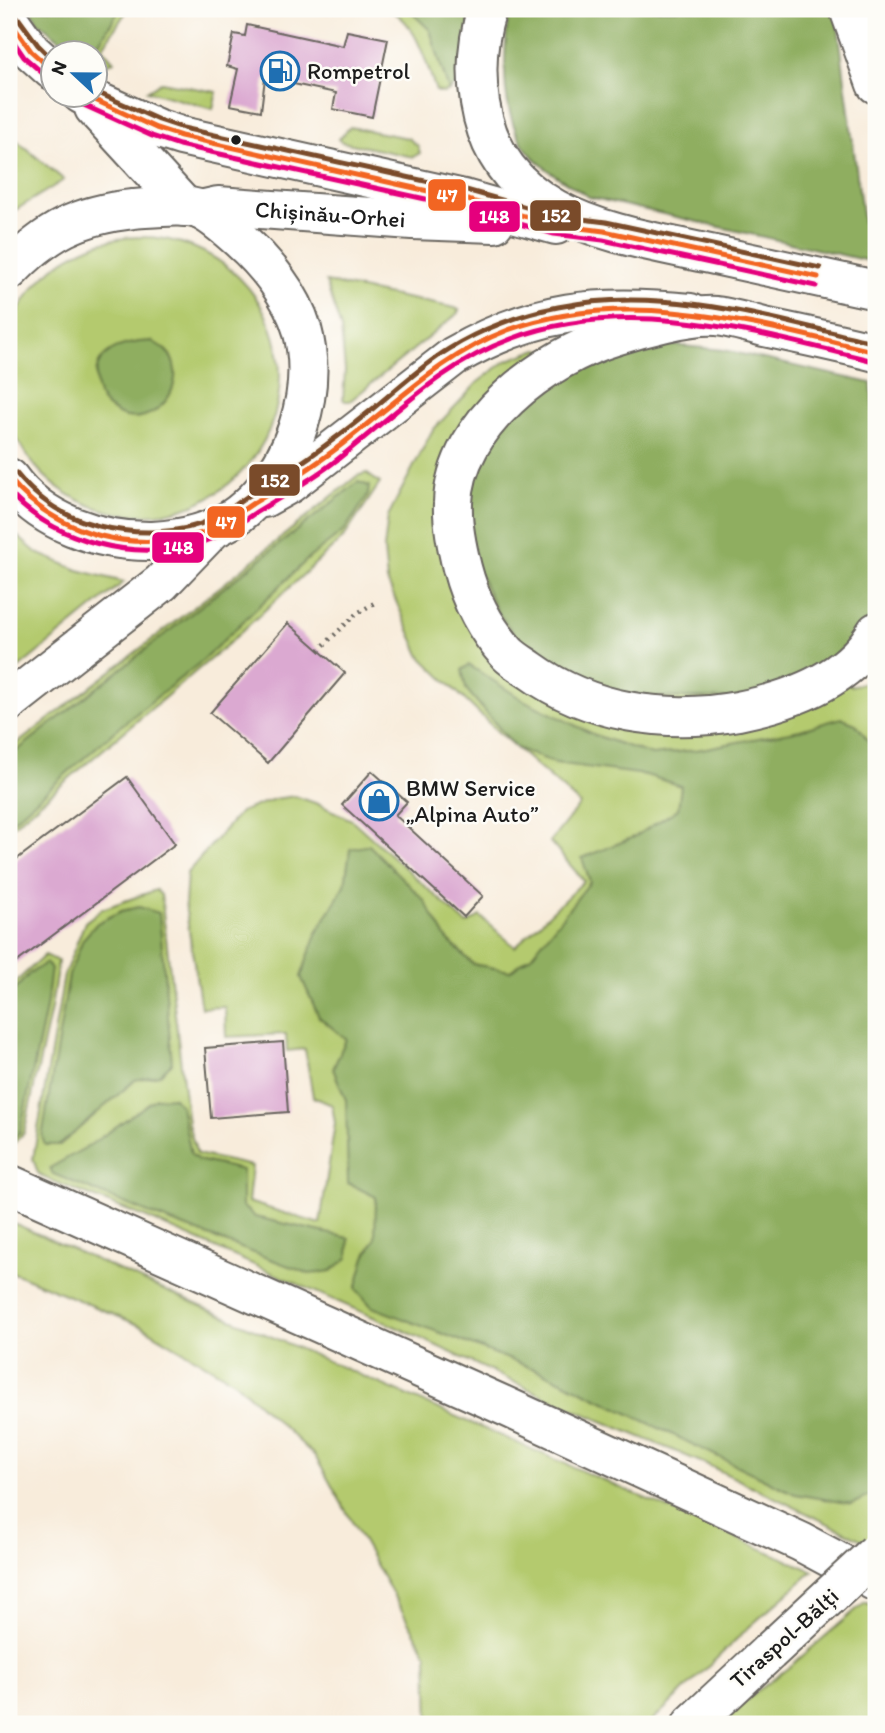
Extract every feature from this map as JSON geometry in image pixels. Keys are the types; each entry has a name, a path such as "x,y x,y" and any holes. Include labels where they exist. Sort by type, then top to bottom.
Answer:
{"main road":[{"path":"487,9 476,63 483,118 490,141 515,180 539,201 604,231"},
{"path":"849,9 876,84"},
{"path":"9,20 38,57"},
{"path":"108,106 156,128 464,199 555,225"},
{"path":"96,108 201,207 254,252 275,278 302,328 306,350 305,395 291,444 278,470 247,507"},
{"path":"201,207 240,178 275,157"},
{"name":"Chișinău-Orhei","path":"9,271 28,251 54,231 80,219 117,211 201,207 412,220 555,225 604,231 876,290"},
{"path":"9,702 161,583 214,528 289,484 454,356 509,328 574,312 608,308 645,309 715,316 876,352"},
{"path":"715,316 636,329 569,354 516,390 480,430 457,477 453,503 457,550 467,588 483,620 509,654 549,683 587,701 626,712 666,715 717,715 774,704 833,676 855,659 876,632"},
{"path":"9,478 32,503 54,517 80,530 106,537 134,541 162,540 214,528"},
{"path":"9,1184 801,1542 876,1583"},
{"name":"Tiraspol-Bălți","path":"692,1724 876,1553"}],"path":[{"path":"319,650 356,614 376,602"}],"green space":[{"path":"31,9 120,9 102,38 58,38 37,21"},
{"path":"120,9 128,9 108,39 102,38"},
{"path":"385,9 408,9 430,30 449,91 436,91 412,31 395,13"},
{"path":"408,9 470,9 465,76 449,91 430,30"},
{"path":"511,9 833,9 837,17 868,261 589,197 552,173 528,152 515,129 510,113 505,81 505,48"},
{"path":"161,82 217,92 213,109 147,91"},
{"path":"350,127 408,138 418,146 420,153 413,157 342,142 339,139"},
{"path":"9,134 64,180 9,214"},
{"path":"141,237 168,240 194,248 218,261 239,278 256,299 269,323 277,349 280,376 277,403 269,429 256,453 239,474 218,491 194,504 168,512 141,515 114,512 88,504 64,491 43,474 26,453 13,429 5,403 2,376 5,349 13,323 26,299 43,278 64,261 88,248 114,240"},
{"path":"326,282 459,310 350,401 345,401 341,329"},
{"path":"152,341 172,359 175,371 170,394 163,404 144,416 132,418 120,415 108,408 100,398 96,382 97,367 115,348"},
{"path":"651,343 724,350 871,383 876,442 876,611 829,664 743,699 606,696 525,649 497,611 477,569 469,526 471,482 485,448 511,414 581,362"},
{"path":"538,349 545,351 851,686 867,682 876,695 876,1547 708,1465 561,1404 405,1331 147,1218 45,1178 38,1173 33,1159 64,975 85,922 102,909 156,890 161,895 188,1124 197,1154 252,1166 248,1202 320,1224 335,1123 332,1105 313,1097 305,1049 287,1051 286,1034 226,1037 225,1007 201,1008 185,905 187,873 240,812 274,799 295,796 352,820 467,924 480,916 515,947 584,881 550,842 580,804 498,732 421,657 387,581 384,549 388,516 432,431 478,382 506,361"},
{"path":"366,473 380,483 344,537 227,645 9,829 9,750 225,583 357,476"},
{"path":"358,482 369,486 368,495 344,531 309,558 202,661 117,729 9,824 9,757"},
{"path":"9,529 37,553 78,570 124,582 9,676"},
{"path":"469,665 523,700 595,735 652,755 696,750 800,730 841,718 856,724 870,743 876,802 876,1493 852,1504 795,1494 545,1373 372,1307 356,1289 365,1257 375,1239 376,1197 348,1183 346,1100 333,1069 346,1039 319,1017 301,977 316,934 345,885 350,849 369,845 424,900 447,939 473,964 510,971 531,956 590,882 582,858 634,837 678,809 681,786 646,775 555,763 516,748 466,689 462,670"},
{"path":"139,907 159,913 172,1063 159,1075 135,1080 60,1145 45,1145 42,1137 69,975 83,939 97,923 121,911"},
{"path":"45,955 58,961 51,1009 24,1133 9,1148 9,988"},
{"path":"46,963 51,968 46,1009 20,1132 9,1142 9,996 29,974"},
{"path":"173,1097 181,1106 191,1154 198,1160 242,1170 242,1206 255,1217 349,1238 348,1258 331,1271 310,1274 53,1174 50,1168 90,1145 156,1098"},
{"path":"9,1221 813,1571 747,1629 649,1724 429,1724 427,1655 315,1456 235,1382 141,1326 9,1271"},
{"path":"865,1602 876,1608 876,1724 719,1724 732,1711 793,1664"}],"building":[{"path":"247,25 343,46 347,31 388,39 372,117 333,109 336,93 265,78 261,111 230,105 238,69 227,66 234,34 245,36"},
{"path":"288,623 345,673 268,763 210,713"},
{"path":"372,771 407,802 395,815 483,896 464,917 342,805"},
{"path":"127,777 175,844 9,968 9,865"},
{"path":"283,1042 288,1112 211,1118 205,1048"}],"transit line":[{"name":"152","path":"16,15 38,45"},
{"name":"47","path":"9,20 38,57"},
{"name":"148","path":"9,35 24,57 38,69"},
{"name":"152","path":"108,97 183,128 466,190 558,216 606,222 820,268"},
{"name":"47","path":"108,106 156,128 181,136 464,199 556,225 604,231 818,277"},
{"name":"148","path":"90,108 179,145 462,207 554,234 603,240 816,286"},
{"name":"152","path":"16,473 33,491 53,506 75,518 99,526 157,532 200,524 223,513 313,454 449,349 502,323 558,307 598,301 678,302 758,315 876,343"},
{"name":"47","path":"9,478 39,507 87,532 129,541 188,537 226,522 316,463 425,378 465,351 508,330 554,317 600,311 646,310 692,314 739,321 876,352"},
{"name":"148","path":"9,492 18,502 50,525 99,544 159,550 204,541 229,531 319,473 420,392 463,362 511,339 556,326 601,320 647,319 693,323 784,339 874,361"}],"place":[{"name":"Rompetrol","path":"280,71"},
{"name":"BMW Service „Alpina Auto”","path":"379,801"}]}
